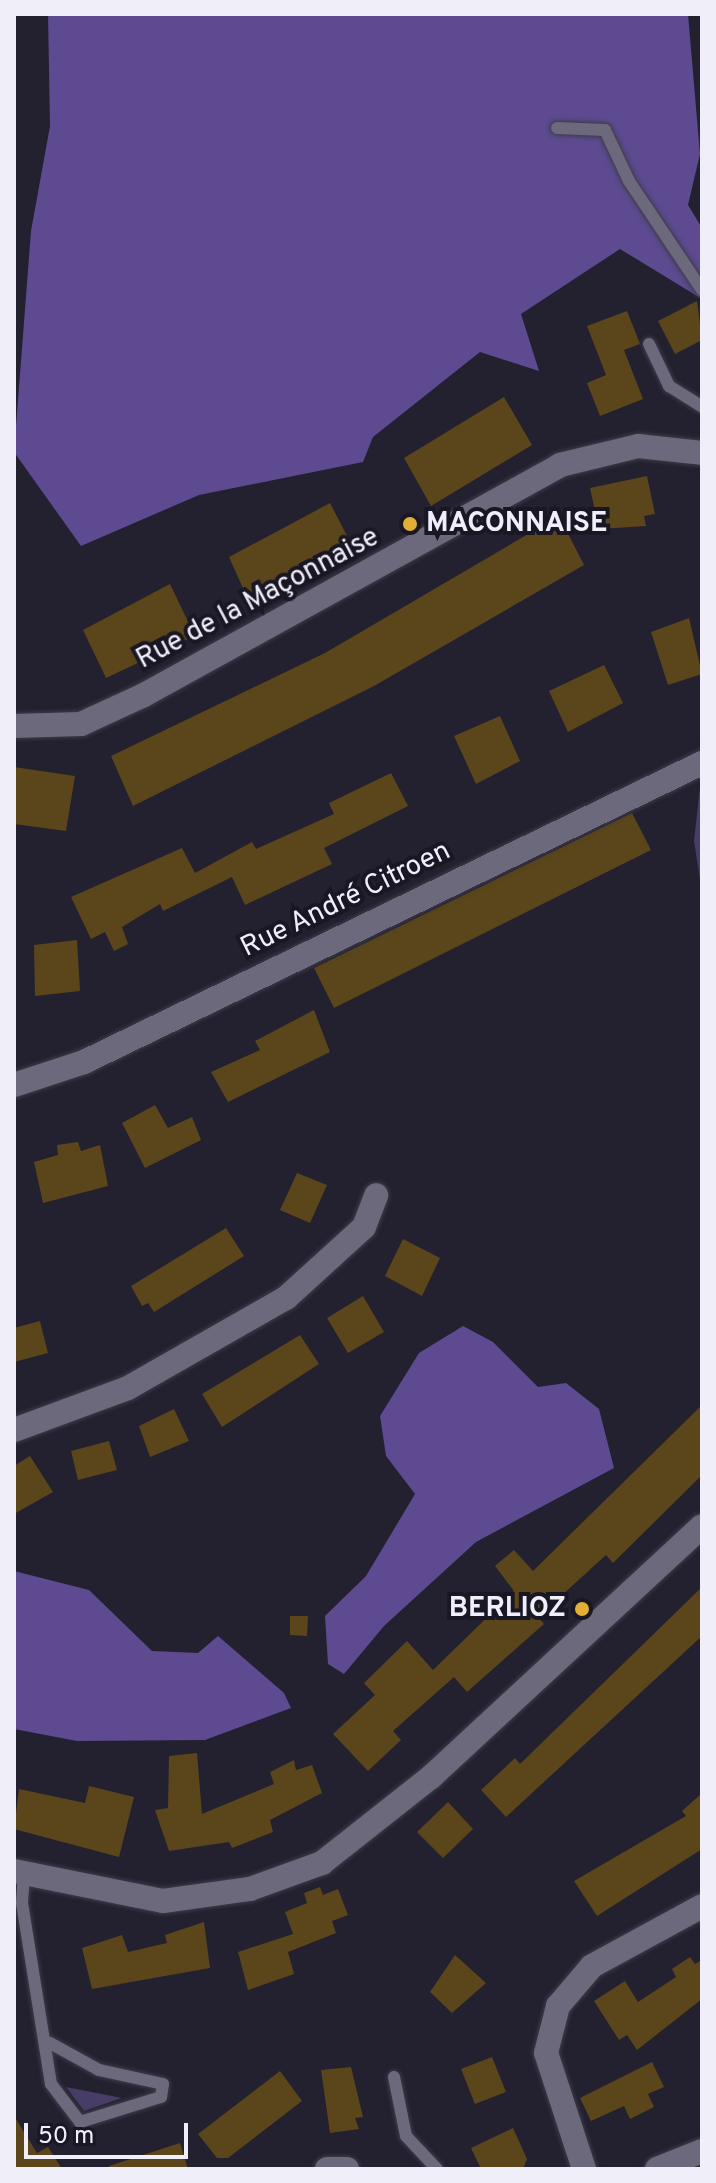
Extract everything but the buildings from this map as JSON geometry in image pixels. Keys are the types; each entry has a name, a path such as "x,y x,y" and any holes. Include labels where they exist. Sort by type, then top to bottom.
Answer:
{"street":[{"name":"Rue de la Maçonnaise","path":"14,726 81,724 144,695 560,465 638,446 702,453"},
{"name":"Rue André Citroen","path":"14,1085 84,1062 675,770 702,763"},
{"path":"14,1430 128,1388 286,1298 364,1227 376,1195"},
{"path":"19,1872 163,1901 250,1889 322,1863 443,1766 702,1526"},
{"path":"584,2169 546,2053 558,2006 592,1966 702,1906"},
{"path":"657,2169 702,2151"},
{"path":"327,2169 347,2169"}],"lane":[{"path":"557,128 605,130 629,181 702,290"},
{"path":"649,344 669,386 702,407"},
{"path":"19,1872 22,1903 50,2043 42,2060 51,2084 80,2122 161,2097 163,2084 99,2070 50,2043"},
{"path":"394,2077 406,2136 437,2169"}],"shaded area":[{"path":"48,14 688,14 700,154 688,205 702,228 702,299 620,249 521,314 539,371 480,352 373,437 363,462 199,495 81,546 14,452 31,231 50,126"},
{"path":"702,769 702,892 694,841"},
{"path":"463,1326 493,1342 538,1387 566,1383 599,1409 614,1468 476,1542 384,1626 344,1674 328,1664 325,1616 366,1576 415,1494 386,1456 380,1416 419,1353"},
{"path":"14,1571 89,1590 152,1651 198,1653 218,1636 284,1693 291,1708 205,1740 77,1741 14,1729"},
{"path":"66,2087 122,2098 84,2111"}],"place":[{"name":"MACONNAISE","path":"410,524"},
{"name":"BERLIOZ","path":"582,1609"}]}
